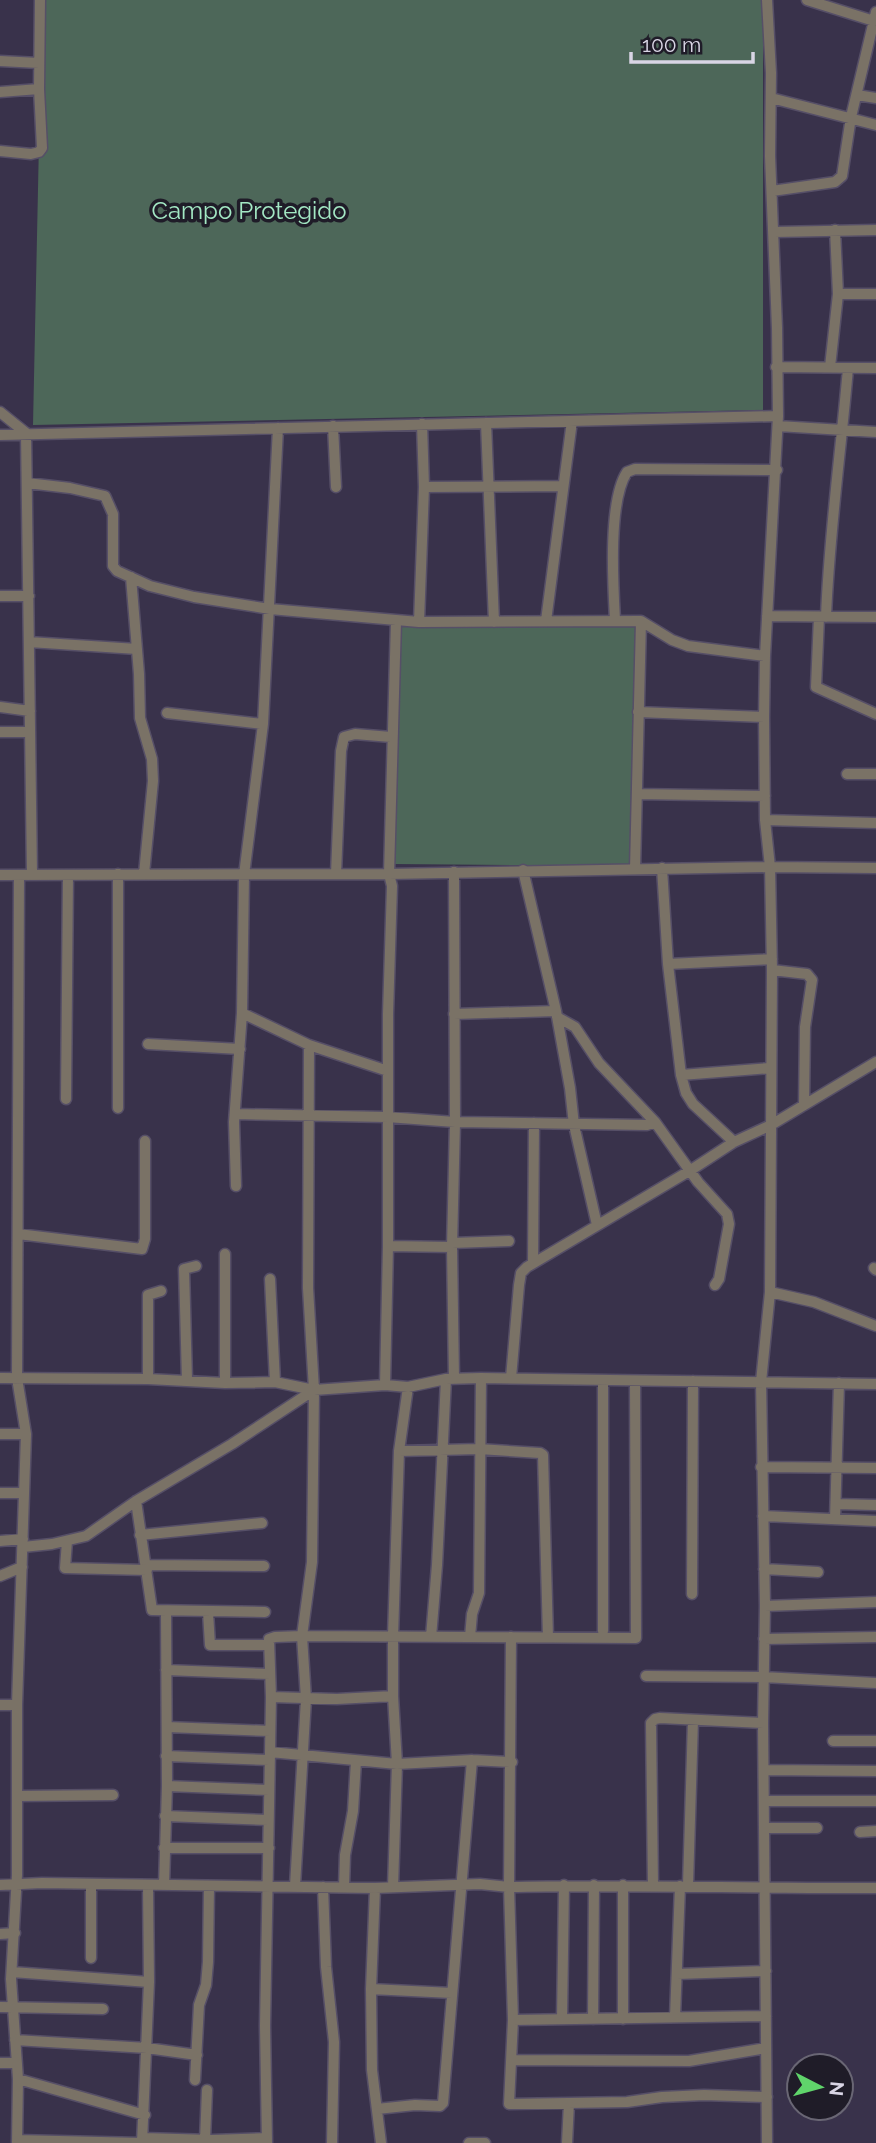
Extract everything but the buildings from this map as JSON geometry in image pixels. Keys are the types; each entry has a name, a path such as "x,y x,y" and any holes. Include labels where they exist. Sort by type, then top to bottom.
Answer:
{"street":[{"path":"0,151 32,154 42,148 38,89 40,0"},
{"path":"767,0 778,421 764,717 765,820 770,867 772,959 770,1292 761,1382 765,1606 763,1723 767,2143"},
{"path":"772,191 840,179 844,173 851,117 875,16 807,0"},
{"path":"0,61 39,63"},
{"path":"0,92 38,89"},
{"path":"857,95 876,97"},
{"path":"771,98 876,125"},
{"path":"830,368 838,294 835,230"},
{"path":"774,232 876,230"},
{"path":"838,294 876,294"},
{"path":"776,367 876,368"},
{"path":"848,368 816,687 876,714"},
{"path":"0,412 26,433 32,875"},
{"path":"546,621 572,421"},
{"path":"0,435 572,421 778,421 876,432"},
{"path":"486,423 495,622"},
{"path":"419,622 424,487 422,424"},
{"path":"332,426 336,487"},
{"path":"236,1186 235,1114 242,1013 244,875 263,724 278,428"},
{"path":"615,620 613,565 618,491 627,472 635,469 777,470"},
{"path":"27,483 70,488 105,496 113,514 113,566 117,571 150,586 194,597 270,609 396,621 641,621 672,640 688,646 765,656"},
{"path":"424,487 563,486"},
{"path":"131,577 141,718 152,760 153,781 144,874"},
{"path":"0,596 29,596"},
{"path":"768,616 876,617"},
{"path":"385,1385 392,893 389,874 396,621"},
{"path":"635,869 641,621"},
{"path":"29,642 137,649"},
{"path":"0,707 30,710"},
{"path":"638,712 764,717"},
{"path":"167,713 263,724"},
{"path":"0,732 30,732"},
{"path":"335,874 342,742 349,734 391,737"},
{"path":"847,774 876,774"},
{"path":"637,794 765,796"},
{"path":"765,820 876,823"},
{"path":"0,875 389,874 523,870 876,868"},
{"path":"662,869 668,964 681,1075 692,1104 734,1142"},
{"path":"523,870 557,1014 574,1125 597,1224"},
{"path":"431,1637 442,1449 450,1379 455,1122 454,872"},
{"path":"118,874 118,1108"},
{"path":"19,875 18,1378 26,1434 17,1705 17,1885 15,1933 8,1976 18,2079 17,2141 267,2140 266,1929 271,1697 269,1639 302,1636 636,1638 635,1381"},
{"path":"66,1099 68,875"},
{"path":"668,964 772,959"},
{"path":"772,971 807,974 812,980 805,1027 804,1105"},
{"path":"242,1013 309,1045 388,1071"},
{"path":"454,1014 557,1014 575,1027 599,1063 656,1122 698,1182 729,1217 720,1272 715,1285"},
{"path":"148,1044 240,1049"},
{"path":"295,1886 306,1699 302,1636 312,1562 314,1390 308,1288 309,1045"},
{"path":"511,1378 521,1273 533,1262 734,1142 771,1125 876,1062"},
{"path":"681,1075 770,1068"},
{"path":"235,1114 574,1125 647,1125 656,1122"},
{"path":"533,1262 534,1124"},
{"path":"18,1234 142,1249 145,1238 145,1142"},
{"path":"388,1246 509,1241"},
{"path":"225,1254 225,1383"},
{"path":"187,1380 184,1269 196,1266"},
{"path":"270,1279 275,1382"},
{"path":"149,1379 148,1295 161,1291"},
{"path":"770,1292 824,1306 876,1326"},
{"path":"0,1378 275,1382 314,1390 385,1385 408,1387 450,1379 481,1378 876,1384"},
{"path":"470,1637 472,1614 479,1593 481,1378"},
{"path":"603,1381 603,1631"},
{"path":"692,1594 693,1381"},
{"path":"835,1519 839,1383"},
{"path":"393,1887 397,1764 393,1636 399,1451 408,1387"},
{"path":"0,1541 66,1541 86,1536 136,1501 232,1444 314,1390"},
{"path":"0,1434 26,1434"},
{"path":"399,1451 479,1450 543,1455 548,1637"},
{"path":"761,1467 876,1468"},
{"path":"0,1493 23,1493"},
{"path":"136,1501 152,1610 265,1612"},
{"path":"836,1504 876,1505"},
{"path":"762,1516 876,1521"},
{"path":"140,1535 262,1522"},
{"path":"66,1541 65,1568 264,1566"},
{"path":"0,1576 22,1567"},
{"path":"764,1569 818,1572"},
{"path":"765,1606 876,1602"},
{"path":"164,1885 167,1786 166,1612"},
{"path":"208,1612 210,1645 268,1645"},
{"path":"511,1637 509,1887 513,2020 509,2104 627,2102 704,2095 767,2098"},
{"path":"764,1639 876,1637"},
{"path":"166,1670 270,1674"},
{"path":"646,1676 763,1677 876,1683"},
{"path":"271,1697 306,1699 393,1696"},
{"path":"0,1705 17,1705"},
{"path":"653,1885 651,1723 660,1718 763,1723"},
{"path":"674,2017 692,1720"},
{"path":"167,1727 270,1731"},
{"path":"833,1741 876,1741"},
{"path":"166,1756 302,1754 397,1764 472,1760 512,1762"},
{"path":"377,2109 415,2105 440,2106 443,2103 472,1760"},
{"path":"344,1887 356,1761"},
{"path":"764,1770 876,1771"},
{"path":"167,1786 270,1790"},
{"path":"17,1796 113,1795"},
{"path":"764,1801 876,1801"},
{"path":"165,1816 268,1820"},
{"path":"765,1828 817,1828"},
{"path":"860,1832 876,1831"},
{"path":"164,1848 269,1848"},
{"path":"0,1885 42,1883 375,1888 463,1884 509,1887 684,1885 766,1889 876,1888"},
{"path":"91,1884 91,1958"},
{"path":"562,2020 564,1885"},
{"path":"593,2019 594,1885"},
{"path":"623,1885 624,2019"},
{"path":"143,2141 149,1982 148,1886"},
{"path":"195,2080 199,2005 206,1985 208,1962 209,1886"},
{"path":"323,1886 326,1967 334,2042 332,2143"},
{"path":"375,1888 371,1989 372,2070 380,2143"},
{"path":"0,1934 15,1933"},
{"path":"677,1974 766,1971"},
{"path":"8,1976 149,1982"},
{"path":"371,1989 452,1993"},
{"path":"0,2007 103,2009"},
{"path":"513,2020 766,2016"},
{"path":"15,2040 147,2048 197,2055"},
{"path":"511,2060 689,2061 766,2048"},
{"path":"0,2063 16,2063"},
{"path":"18,2079 145,2115"},
{"path":"207,2090 210,2141"},
{"path":"566,2143 569,2103"},
{"path":"469,2143 485,2143"}],"green space":[{"name":"Campo Protegido","path":"42,0 763,0 763,410 33,425"},
{"path":"401,620 642,624 638,866 393,864"}]}
